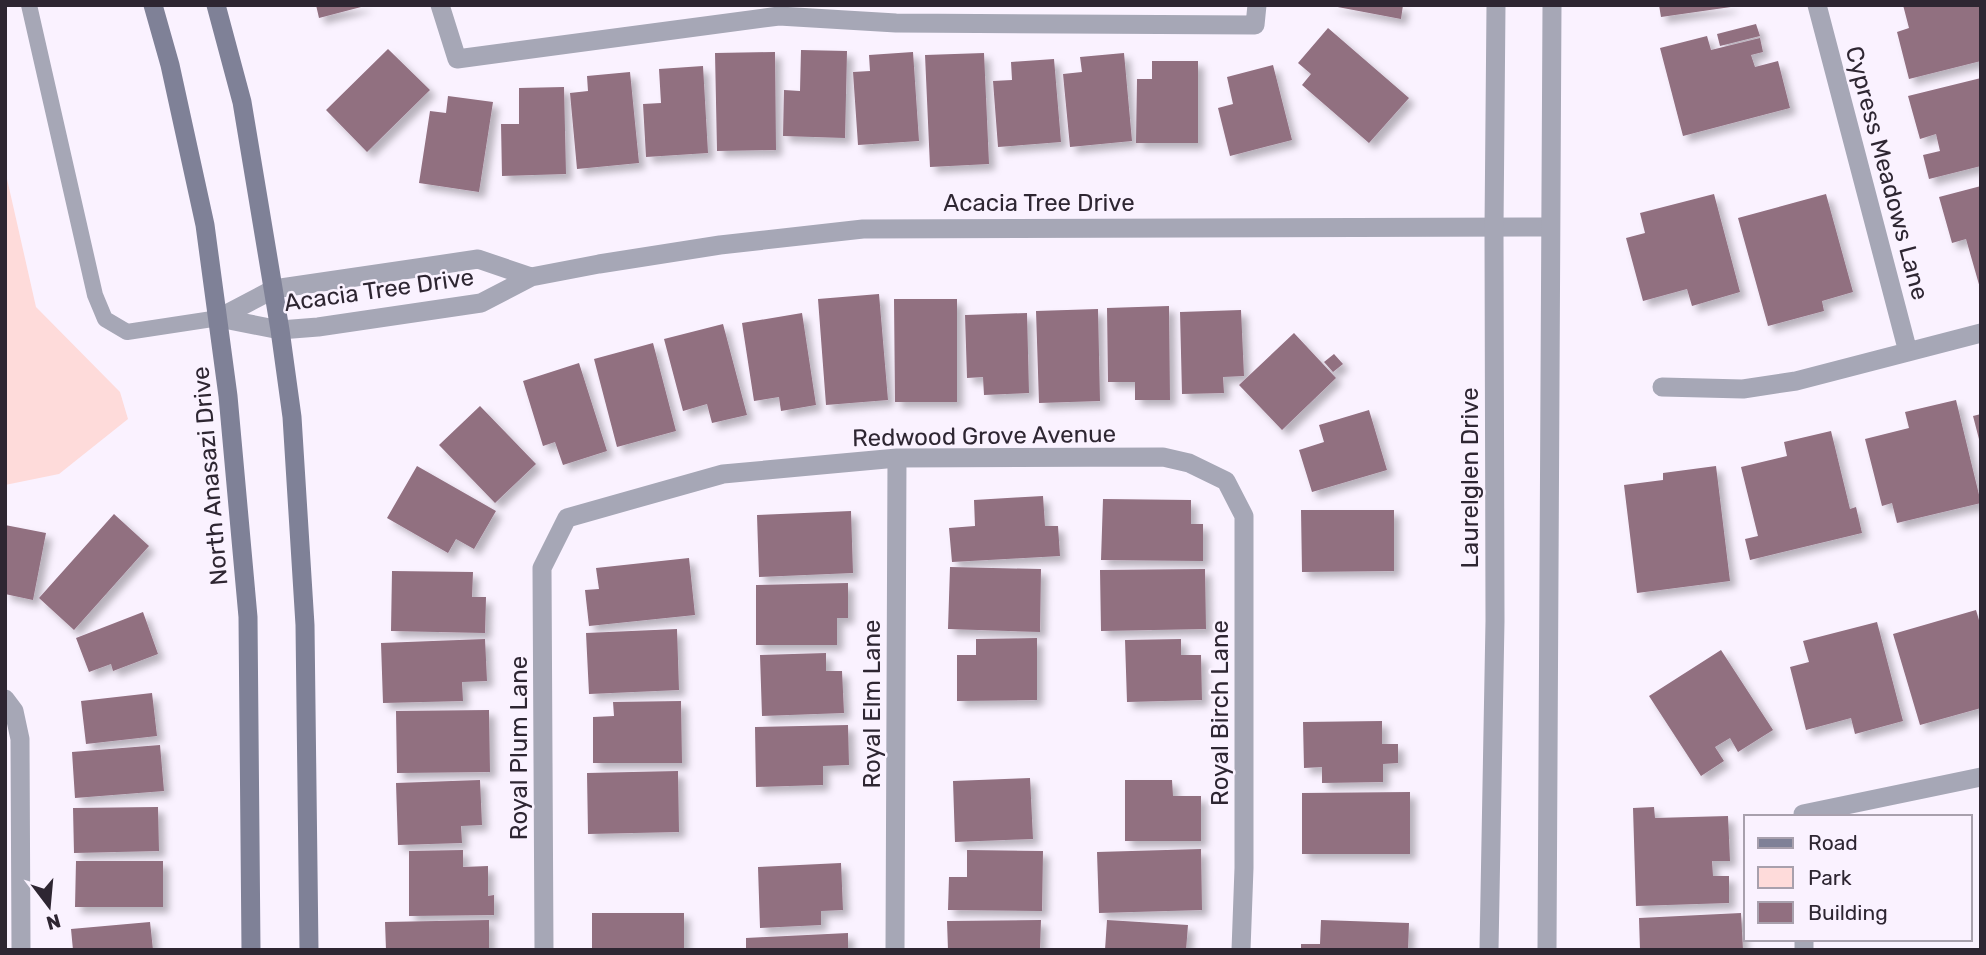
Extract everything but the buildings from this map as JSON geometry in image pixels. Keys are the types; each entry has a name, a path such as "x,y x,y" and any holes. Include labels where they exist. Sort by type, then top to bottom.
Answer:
{"main road":[{"name":"North Anasazi Drive","path":"153,5 170,65 205,225 219,318 248,617 251,950"},
{"path":"216,5 242,102 274,289 292,417 305,625 309,950"}],"street":[{"path":"440,5 457,59 779,16 897,23 1255,25 1256,5"},
{"name":"Laurelglen Drive","path":"1489,950 1495,621 1496,5"},
{"path":"1547,950 1552,5"},
{"name":"Cypress Meadows Lane","path":"1818,5 1908,352"},
{"name":"Acacia Tree Drive","path":"219,318 280,330 481,303 531,277 720,246 863,229 1550,227"},
{"name":"Acacia Tree Drive","path":"219,318 274,289 478,259 531,277"},
{"path":"1662,387 1743,388 1796,381 1981,333"},
{"name":"Redwood Grove Avenue","path":"551,548 568,518 723,474 898,458 1163,457 1189,463 1226,481"},
{"name":"Royal Elm Lane","path":"895,950 898,458"},
{"name":"Royal Birch Lane","path":"1226,481 1244,516 1244,868 1241,950"},
{"name":"Royal Plum Lane","path":"544,950 542,568 551,548"},
{"path":"5,699 14,710 20,739 21,950"},
{"path":"1803,815 1981,777"}],"lane":[{"path":"29,5 95,295 105,319 127,332 219,318"}],"green space":[{"path":"5,170 36,307 120,392 128,419 59,474 5,485"}]}
